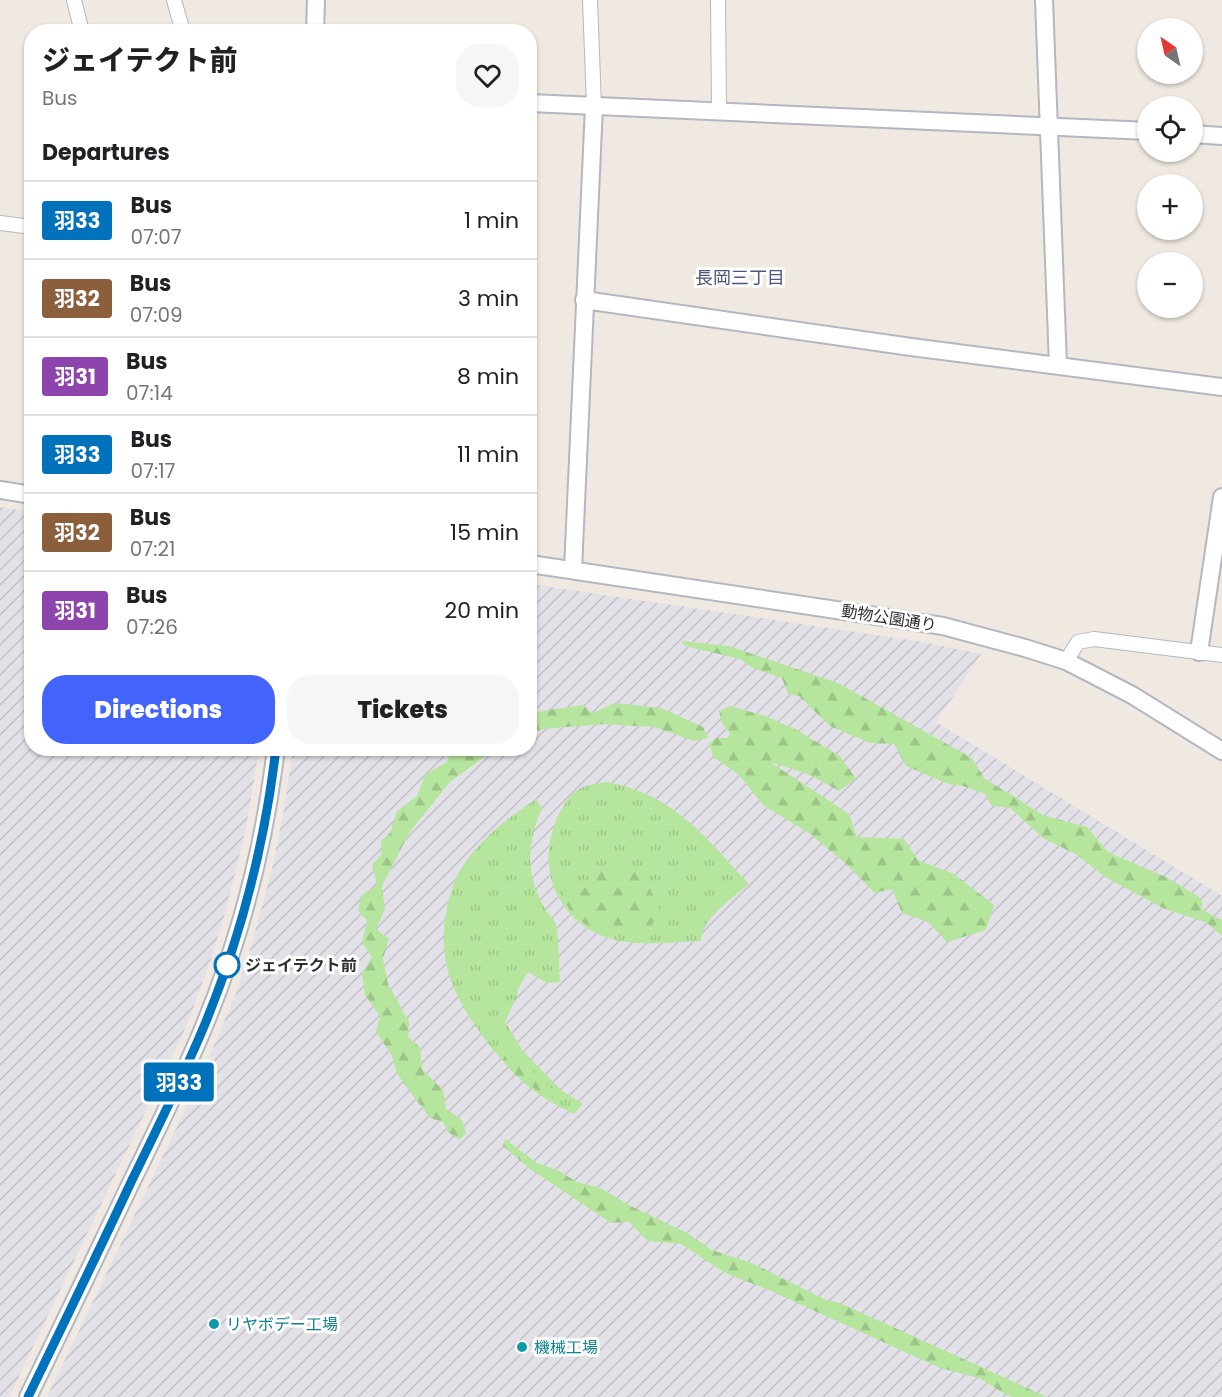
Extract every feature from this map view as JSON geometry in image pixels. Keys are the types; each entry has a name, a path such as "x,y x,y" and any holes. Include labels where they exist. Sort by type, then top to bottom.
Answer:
{"street":[{"path":"74,0 80,24"},
{"path":"174,0 181,24"},
{"path":"315,24 316,0"},
{"path":"573,570 594,106 590,0"},
{"path":"718,0 719,111"},
{"path":"1044,0 1058,365"},
{"path":"537,103 1137,131"},
{"path":"1203,135 1222,136"},
{"path":"0,223 24,225"},
{"path":"585,300 911,347 1222,387"},
{"path":"0,490 24,494"},
{"path":"1199,652 1222,497"},
{"name":"動物公園通り","path":"537,565 943,626 1066,661 1132,695 1222,751"},
{"path":"1066,661 1077,642 1094,639 1222,655"},
{"path":"28,1397 205,1023 230,956 244,908 260,843 275,756"}],"shaded area":[{"path":"0,507 24,511 24,756 258,756 246,828 226,910 186,1027 9,1397 0,1397"},
{"path":"537,585 923,642 981,654 936,722 1222,896 1222,1397 47,1397 200,1079 236,993 272,869 292,756 537,756"}],"green space":[{"path":"681,641 729,646 838,683 972,758 984,778 1043,815 1087,827 1108,852 1168,878 1202,899 1202,910 1222,920 1222,936 1207,923 1163,908 1105,877 1077,855 1043,838 1010,808 992,806 985,794 963,786 948,784 906,766 894,744 870,743 830,726 799,696 788,694 782,678 752,668 740,659 685,646"},
{"path":"615,703 661,708 703,727 708,738 694,741 654,727 604,724 537,731 537,713 542,711 583,705 592,713"},
{"path":"730,706 765,716 795,729 840,756 856,779 839,791 808,774 770,762 849,814 857,837 904,839 918,860 954,874 994,905 986,930 947,942 928,922 902,913 892,889 875,893 845,863 809,833 764,806 738,774 713,757 709,743 717,738 728,738 730,733 722,723 719,711"},
{"path":"449,756 485,756 450,782 409,833 382,886 385,909 376,929 389,939 383,959 388,984 409,1022 408,1037 420,1047 422,1069 443,1090 446,1109 462,1120 466,1133 460,1140 448,1132 443,1122 430,1118 397,1074 392,1056 376,1032 380,1016 365,995 362,973 372,957 362,942 367,921 358,910 361,896 377,885 372,865 381,855 381,841 390,833 397,811 417,796 425,775 447,762"},
{"path":"605,782 629,787 669,807 702,834 749,884 712,916 701,941 637,943 611,939 584,926 562,902 554,888 550,872 550,840 555,823 564,804 575,792 585,786"},
{"path":"536,799 542,808 532,840 531,872 546,911 556,926 560,982 547,983 528,972 517,991 518,994 505,1022 523,1051 561,1090 583,1104 574,1114 530,1088 494,1052 461,1002 445,959 444,926 449,900 463,865 481,843 502,824"},
{"path":"608,866 630,867 648,884 660,911 650,927 629,933 605,932 583,923 567,906 563,895 567,888 587,888 595,872"},
{"path":"505,1055 517,1055 542,1082 554,1089 558,1098 554,1099 519,1078 503,1060"},
{"path":"505,1139 537,1163 559,1171 577,1182 600,1188 687,1233 712,1250 752,1263 826,1300 840,1303 1047,1397 1013,1397 1005,1394 979,1378 940,1368 771,1291 725,1273 681,1244 648,1241 629,1222 611,1223 530,1169 503,1146"}],"bus line":[{"name":"羽33","path":"28,1397 170,1102 205,1023 227,965 244,908 260,843 275,756"}],"place":[{"name":"ジェイテクト前","path":"227,965"},
{"name":"リヤボデー工場","path":"214,1324"},
{"name":"機械工場","path":"522,1347"}],"district":[{"name":"長岡三丁目","path":"740,277"}]}
